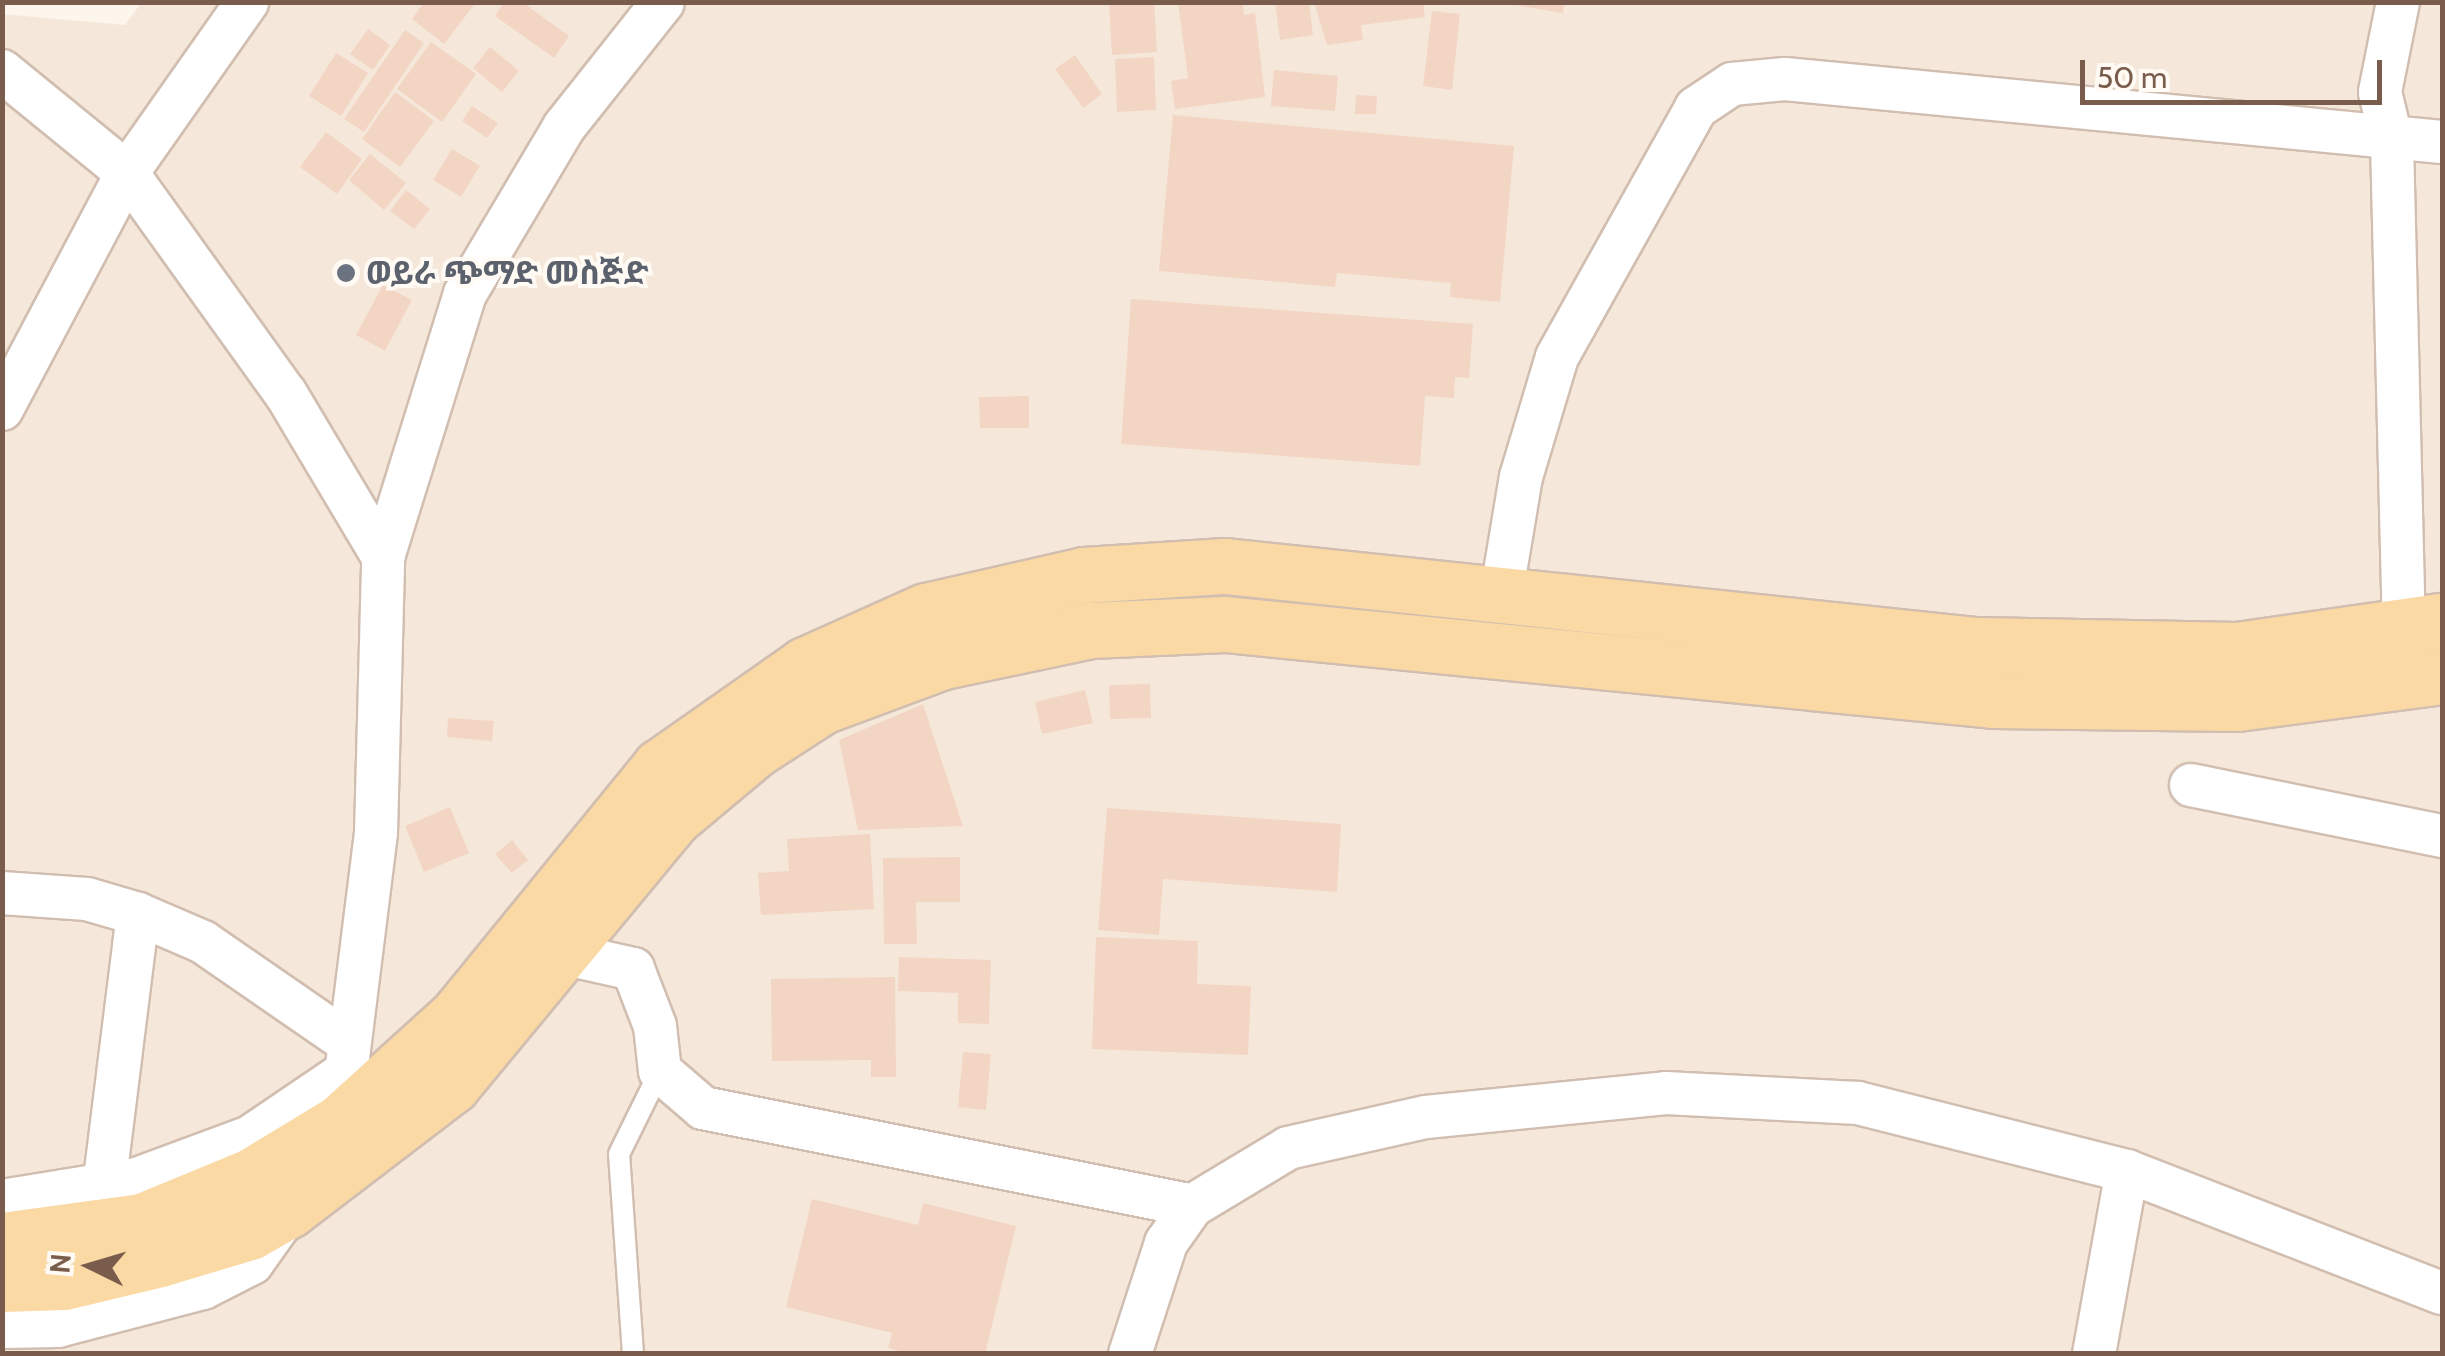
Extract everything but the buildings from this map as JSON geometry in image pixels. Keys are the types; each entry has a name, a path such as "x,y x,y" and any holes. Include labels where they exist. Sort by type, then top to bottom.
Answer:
{"main road":[{"path":"2,1240 142,1220 251,1176 344,1079 456,1018 660,767 733,708 867,632 1084,574 1225,566 1976,645 2236,650 2423,623"},
{"path":"2,1284 64,1282 160,1260 250,1232 290,1209 452,1085 566,954 673,818 822,706 942,661 1092,630 1225,624 1993,700 2236,703 2442,676"}],"street":[{"path":"2,409 127,173 247,2"},
{"path":"344,1079 377,813 383,556 464,294 564,127 663,2"},
{"path":"2398,2 2380,92 2392,142 2423,623"},
{"path":"2,71 127,173 286,394 383,556"},
{"path":"1501,596 1521,478 1557,357 1696,108 1732,84 1785,79 2392,142 2442,142"},
{"path":"2190,785 2442,836"},
{"path":"2,893 87,898 138,914 203,942 344,1079"},
{"path":"104,1186 138,914"},
{"path":"566,954 633,969 655,1026 660,1070 703,1108 749,1122 1192,1206"},
{"path":"2,1202 104,1186 250,1137 344,1079"},
{"path":"1130,1354 1166,1244 1192,1206 1288,1148 1426,1117 1666,1092 1858,1103 2127,1171 2442,1293"},
{"path":"2094,1354 2127,1171"},
{"path":"2,1327 56,1340 203,1288 252,1264 290,1209"}],"lane":[{"path":"634,1354 619,1154 660,1070"}],"shaded area":[{"path":"142,2 2442,3 2442,1353 3,1353 2,14 125,25"}],"place":[{"name":"ወይራ ጭማድ መስጅድ","path":"346,273"}]}
